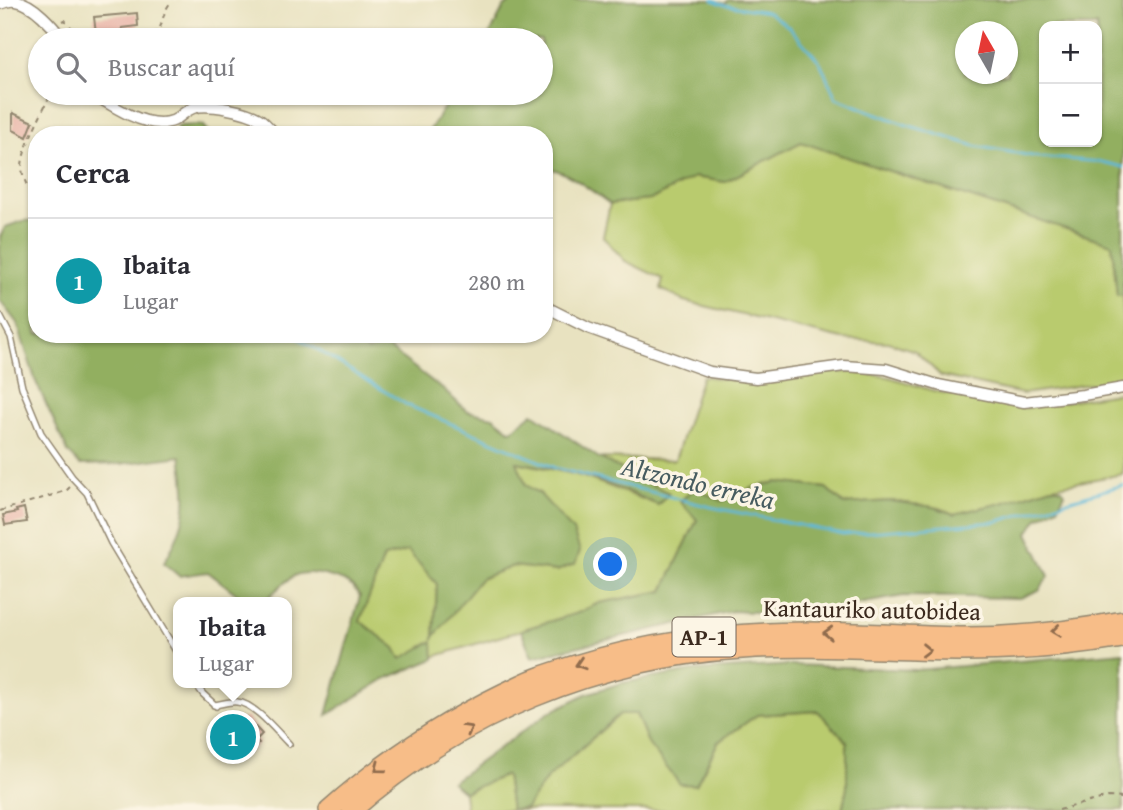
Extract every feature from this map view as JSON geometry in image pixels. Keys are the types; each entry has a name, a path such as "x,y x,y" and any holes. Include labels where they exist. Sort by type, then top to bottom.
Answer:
{"highway":[{"name":"Kantauriko autobidea","path":"329,810 359,783 397,755 482,704 540,677 636,648 687,639 742,634 806,632 966,637 1033,634 1123,621"},
{"name":"Kantauriko autobidea","path":"352,810 436,747 490,717 544,692 598,673 639,663 690,653 743,649 1006,650 1058,647 1123,638"}],"street":[{"path":"0,4 13,0 23,2 54,28"},
{"path":"110,105 145,121 160,123 176,121 189,109 200,106 243,111 266,126"},
{"path":"553,310 588,328 710,372 756,378 844,366 886,369 938,385 1024,402 1123,388"}],"lane":[{"path":"0,316 11,337 22,387 41,433 72,477 87,493 111,543 173,646"},
{"path":"199,688 216,706 231,702 244,704 289,744"}],"path":[{"path":"160,28 172,0"},
{"path":"54,28 65,20 72,28"},
{"path":"36,126 46,105"},
{"path":"28,144 22,166 28,189"},
{"path":"0,511 66,491"},
{"path":"1059,810 1108,797 1123,798"}],"green space":[{"path":"514,0 715,0 725,4 728,0 1123,0 1123,296 1117,296 1112,244 801,142 725,182 694,177 650,200 610,204 571,177 553,169 553,126 432,126 446,105 553,105 553,28 493,28 504,7"},
{"path":"801,142 1112,244 1117,296 1123,296 1123,379 1023,394 941,376 915,351 888,342 842,339 684,301 661,289 663,279 625,261 603,237 610,204 650,200 694,177 725,182"},
{"path":"28,221 28,343 358,343 368,351 386,346 467,411 493,417 511,431 533,413 599,458 669,493 658,505 589,478 517,462 526,485 540,494 573,531 580,551 575,564 557,571 513,566 480,579 434,637 437,584 408,551 384,557 360,621 395,648 401,659 433,641 434,659 385,679 327,715 360,596 347,582 305,573 290,579 269,597 239,597 208,572 179,576 164,563 178,535 184,511 185,487 181,456 120,464 80,465 68,452 36,382 17,323 0,301 0,237 5,227"},
{"path":"826,372 855,372 889,377 934,391 1026,408 1123,392 1123,474 1052,487 1002,503 954,514 940,508 891,501 844,504 826,488 777,482 752,488 722,501 697,520 663,591 599,603 578,613 433,657 401,659 360,621 384,557 408,550 437,584 434,636 480,579 513,566 557,571 541,494 526,485 516,462 579,475 658,505 668,493 599,458 675,460 702,376 756,383"},
{"path":"777,482 826,488 844,504 891,501 934,507 954,514 1002,503 1052,487 1062,489 1065,493 1058,507 1038,518 1028,533 1049,576 1039,590 1020,598 904,596 800,614 732,611 532,657 521,630 578,613 599,603 663,591 697,520 680,501 695,488 722,501 752,488"},
{"path":"1123,652 1123,810 842,810 847,788 847,742 818,711 757,715 718,742 696,785 680,784 649,745 636,714 620,714 547,778 526,808 511,810 506,775 464,792 452,782 548,713 586,694 622,683 694,671 793,665 916,670"},
{"path":"818,711 847,742 847,788 842,810 512,810 526,808 547,778 620,714 636,714 649,745 696,785 718,742 757,715"},
{"path":"506,775 511,810 466,810 464,792"}],"building":[{"path":"137,13 138,26 95,28 94,17"},
{"path":"13,113 33,122 31,126 28,126 27,137 13,130"},
{"path":"24,508 27,522 5,525 3,515"},
{"path":"246,717 262,734 256,740 259,743 248,753 244,748 230,761 205,734 223,718 233,729"}],"waterway":[{"name":"Altzondo erreka","path":"713,0 725,5 768,12 789,27 820,62 836,98 904,124 975,146 1123,167"},
{"name":"Altzondo erreka","path":"307,343 407,405 555,468 711,507 843,534 995,522 1123,485"}],"place":[{"name":"Ibaita","path":"233,737"}]}
